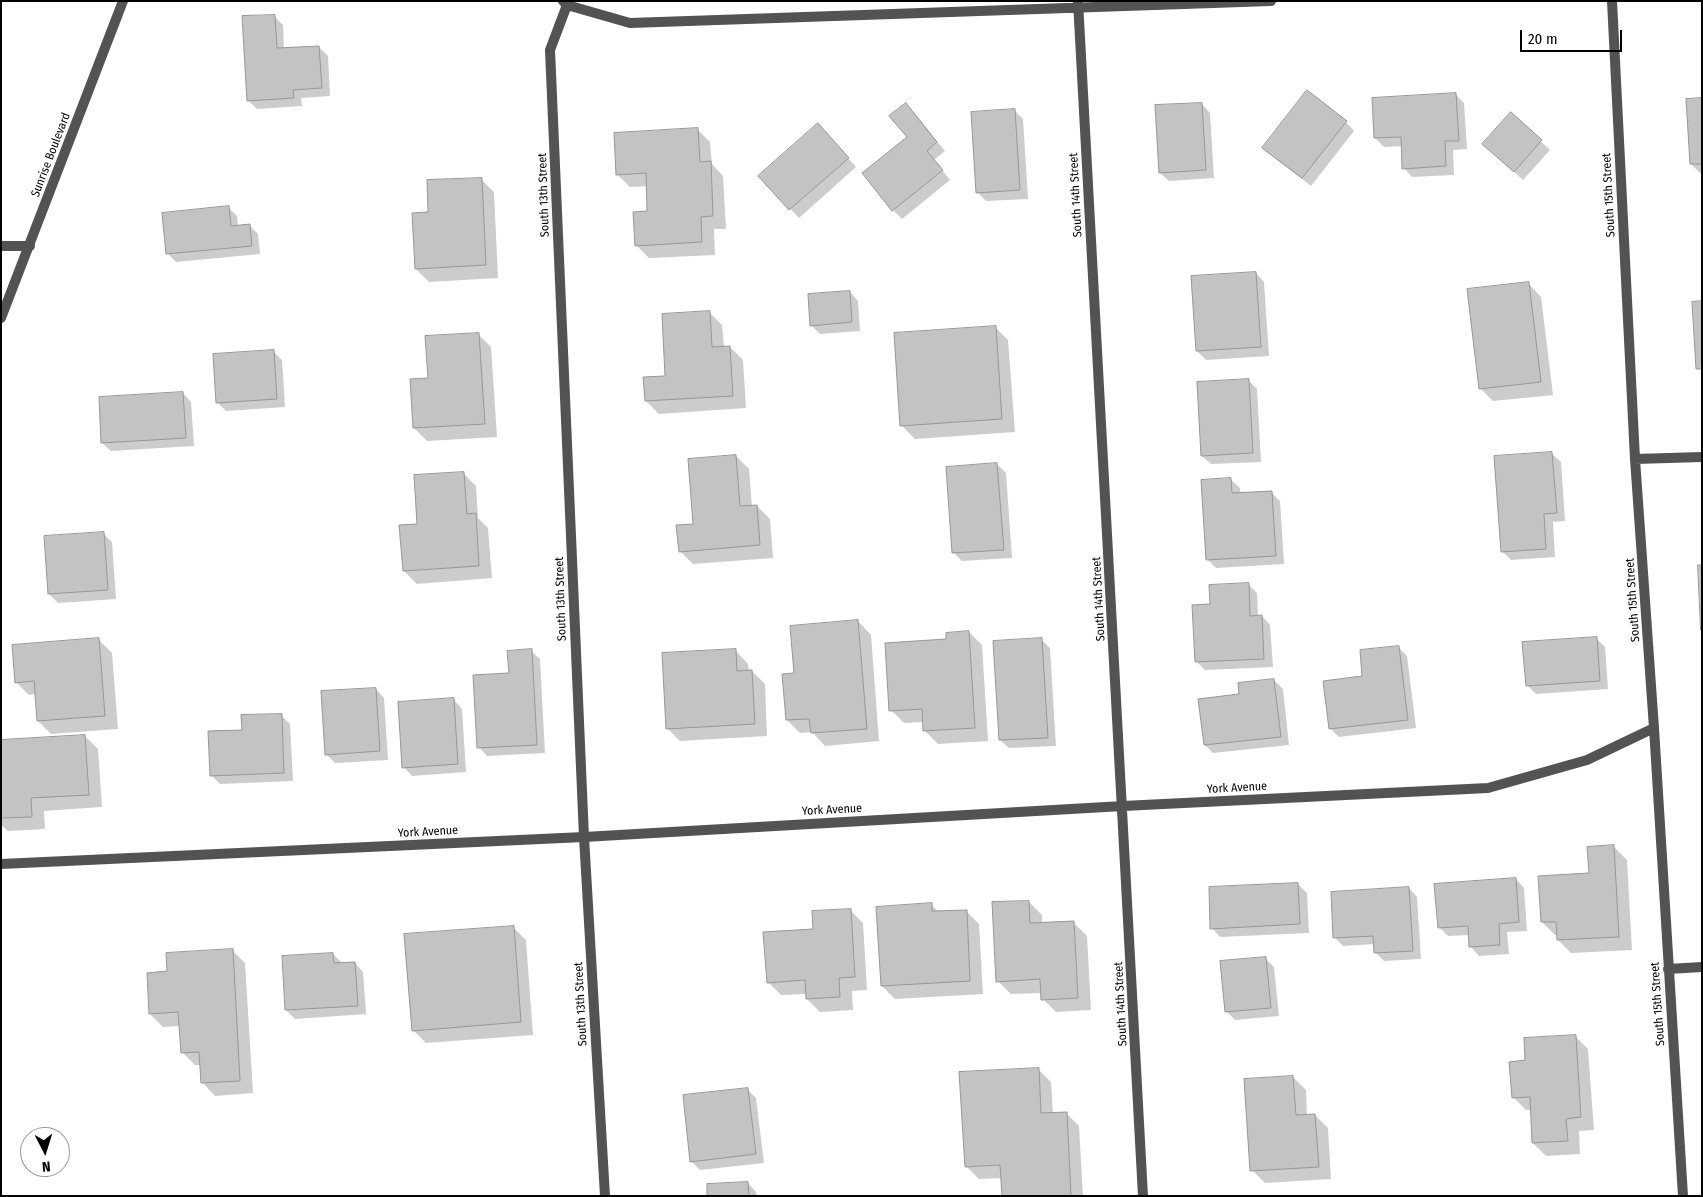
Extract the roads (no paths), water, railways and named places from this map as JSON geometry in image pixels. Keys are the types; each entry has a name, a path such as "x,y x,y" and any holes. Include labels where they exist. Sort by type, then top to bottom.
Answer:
{"street":[{"name":"Sunrise Boulevard","path":"1,318 123,1"},
{"path":"565,3 630,23 1079,5 1271,1"},
{"name":"South 15th Street","path":"1612,1 1635,460 1654,728 1683,1196"},
{"name":"South 13th Street","path":"565,3 550,50 584,837 605,1196"},
{"name":"South 14th Street","path":"1079,5 1143,1196"},
{"path":"1,246 30,246"},
{"path":"1635,460 1702,457"},
{"name":"York Avenue","path":"1,864 584,837 1122,806 1488,788 1587,760 1654,728"},
{"path":"1668,969 1702,967"}]}
